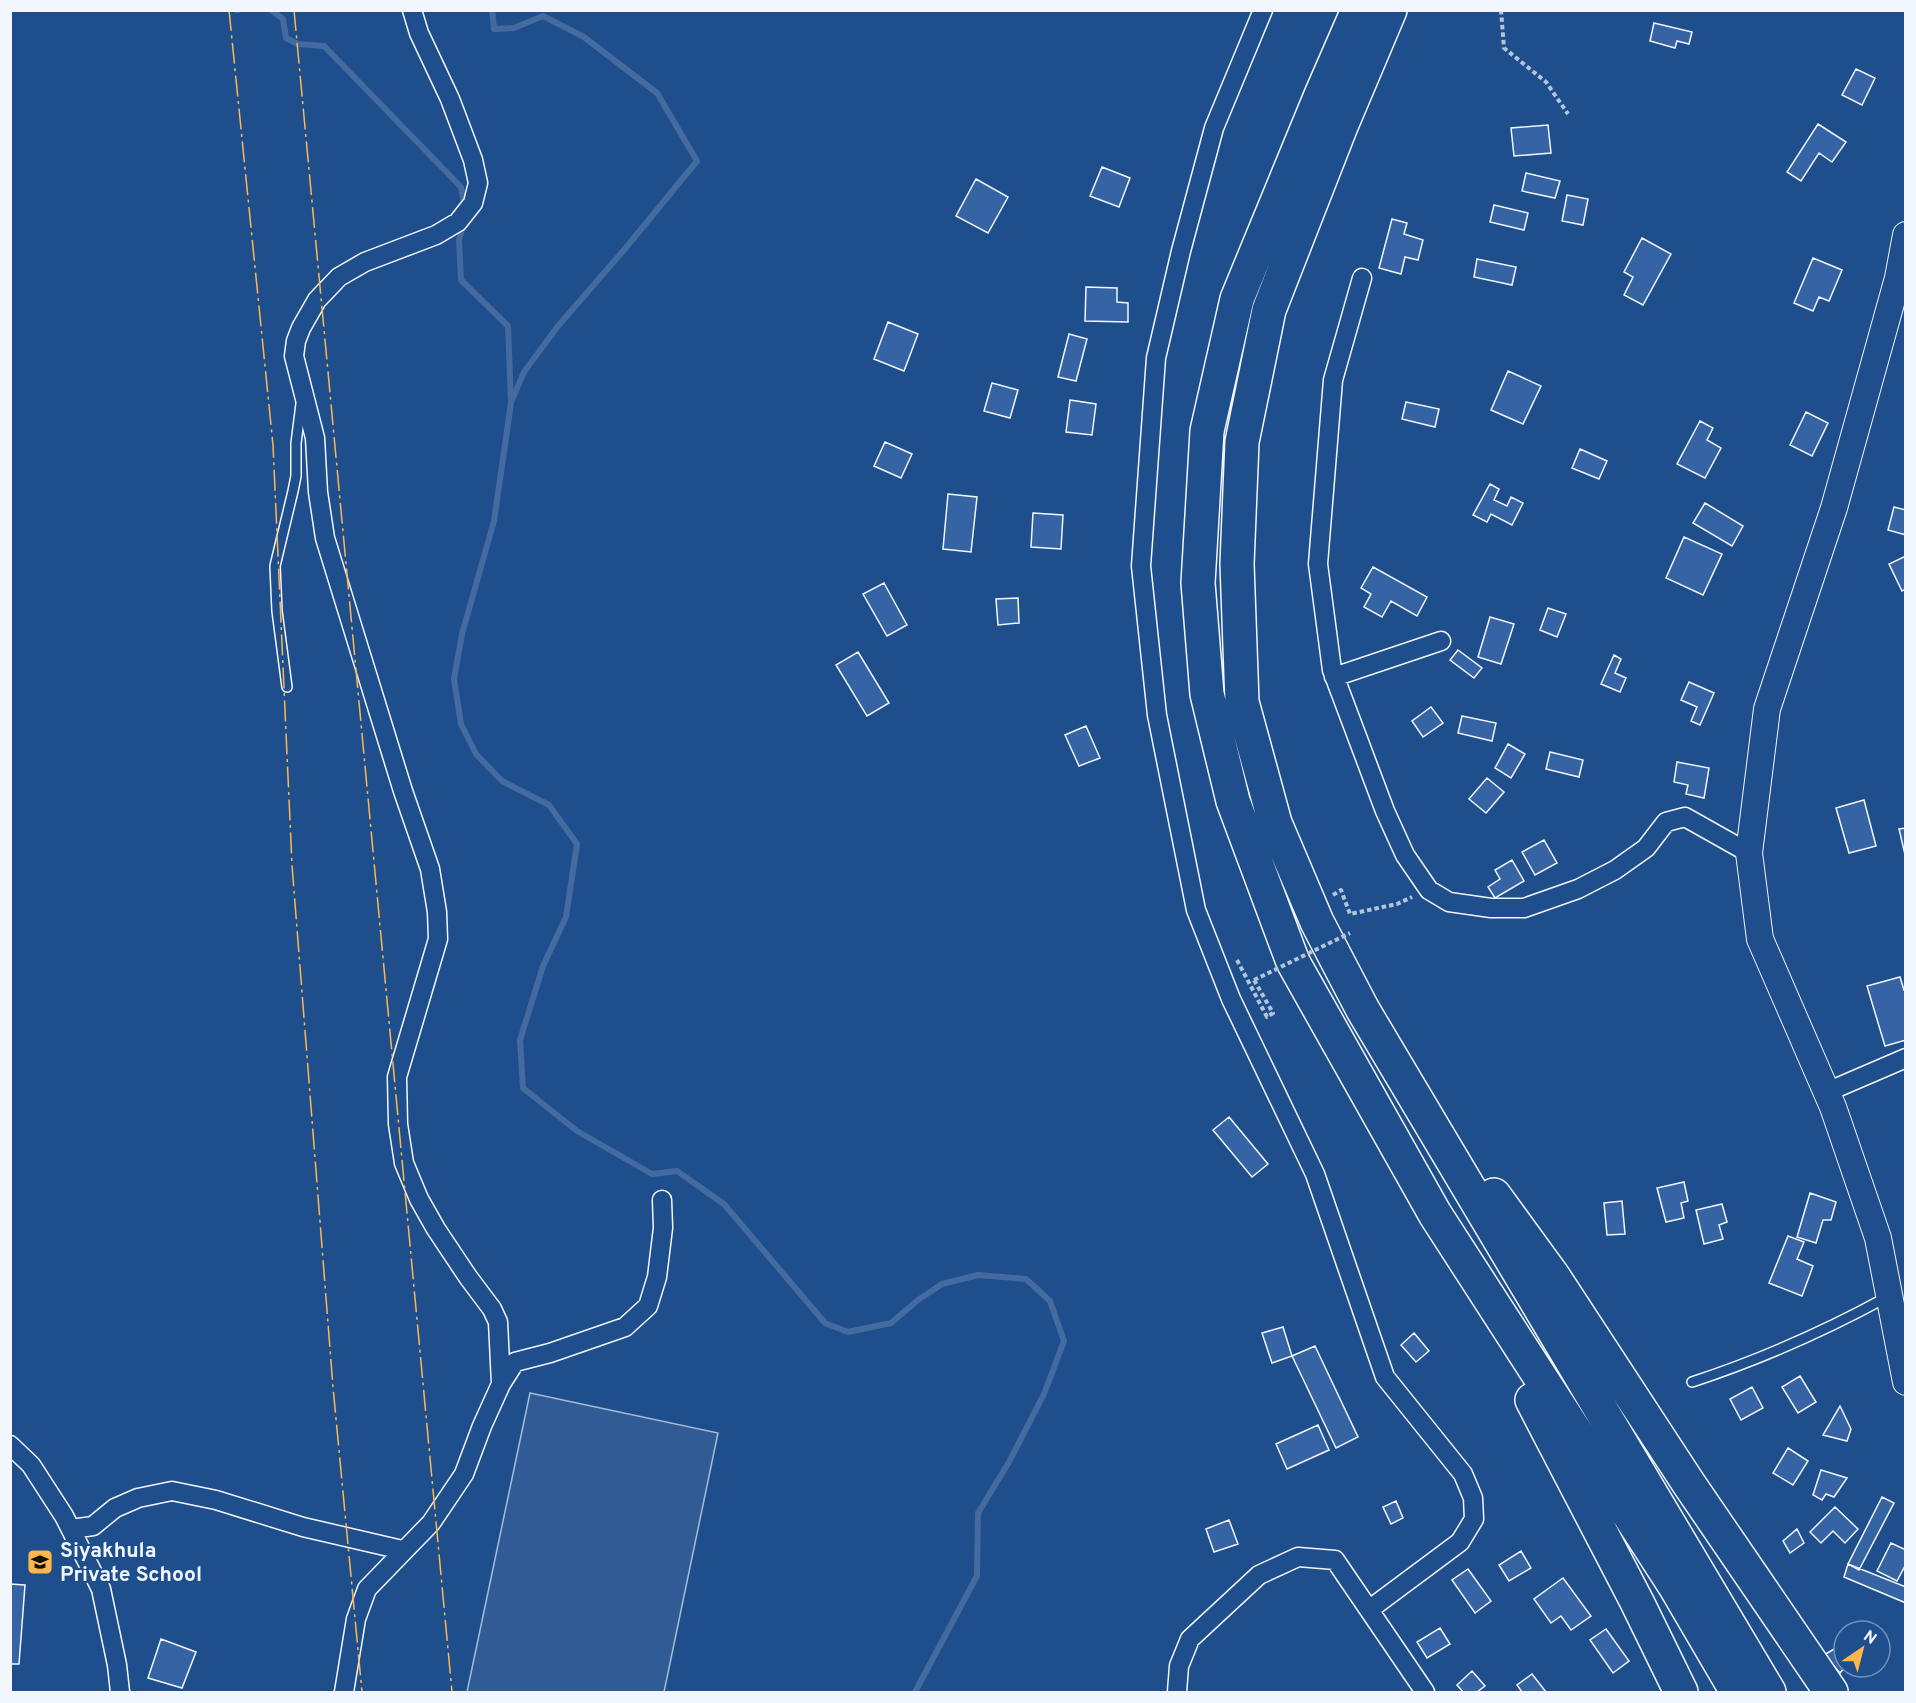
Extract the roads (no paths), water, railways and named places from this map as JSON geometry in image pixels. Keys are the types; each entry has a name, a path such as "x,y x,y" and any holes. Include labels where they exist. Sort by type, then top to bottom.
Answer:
{"highway":[{"path":"1358,10 1237,299 1207,431 1197,583 1207,694 1233,801 1298,972 1435,1214 1637,1602 1681,1692"},
{"path":"1390,10 1341,126 1269,310 1242,442 1237,564 1242,702 1275,823 1317,922 1363,1010 1769,1692"},
{"path":"1363,1010 1552,1276 1689,1484 1831,1692"},
{"path":"1435,1214 1674,1586 1737,1692"}],"street":[{"path":"412,10 418,33 450,99 473,160 478,183 477,193 473,203 458,222 436,235 365,262 339,277 317,300 296,341 294,356 315,438 318,492 325,538 403,791 430,869 437,912 438,939 397,1077 398,1124 404,1163 419,1199 436,1229 492,1309 498,1322 501,1384"},
{"path":"1263,10 1214,128 1181,251 1156,358 1141,566 1157,715 1196,910 1231,999 1315,1174 1385,1377 1463,1474 1473,1498 1474,1520 1460,1542 1370,1610"},
{"path":"1905,235 1898,278 1834,508 1767,709 1749,853 1760,939 1827,1092 1878,1238 1905,1382"},
{"path":"1362,278 1333,380 1318,564 1334,676 1385,811 1405,855 1429,890 1449,902 1491,908 1524,908 1578,889 1615,870 1646,848 1666,822 1685,817 1749,853"},
{"path":"1883,332 1905,309"},
{"path":"1334,676 1441,641"},
{"path":"1827,1092 1905,1058"},
{"path":"344,1692 356,1618 367,1589 431,1522 464,1474 482,1426 514,1362 550,1353 625,1326 648,1306 657,1277 663,1228 663,1200"},
{"path":"10,1445 31,1465 64,1516 101,1589 117,1665 120,1692"},
{"path":"71,1529 93,1526 115,1508 138,1498 172,1491 216,1500 303,1527 402,1550"},
{"path":"1177,1692 1179,1666 1190,1639 1259,1575 1298,1557 1335,1560 1425,1692"}],"lane":[{"path":"287,687 277,611 275,566 295,483 296,443 302,389"},
{"path":"1692,1382 1756,1360 1843,1322 1889,1296"}],"waterway":[{"path":"271,10 283,19 286,38 298,44 324,46 461,187 465,207"},
{"path":"492,10 494,29 514,28 543,16 584,37 657,93 697,161 558,326 524,372 512,400"},
{"path":"464,223 459,240 461,280 508,326 511,403 494,521 462,634 454,679 461,724 476,754 502,781 549,805 577,844 566,917 543,966 520,1040 523,1088 577,1131 652,1174 677,1171 724,1204 825,1323 848,1332 891,1323 918,1300 942,1284 978,1275 1026,1279 1050,1301 1064,1341 1044,1394 1009,1462 978,1513 977,1576 915,1692"}],"place":[{"name":"Siyakhula Private School","path":"40,1562"}]}
